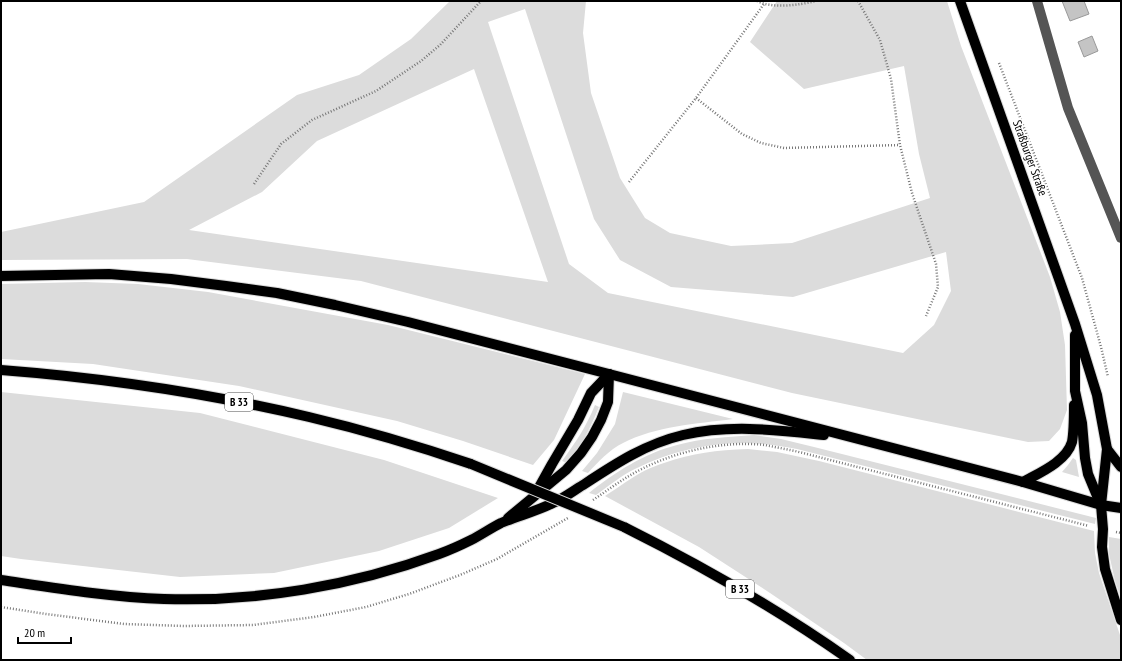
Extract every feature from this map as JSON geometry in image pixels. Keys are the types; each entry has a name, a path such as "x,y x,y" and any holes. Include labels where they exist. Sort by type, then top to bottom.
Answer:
{"main road":[{"name":"Straßburger Straße","path":"960,1 1075,324 1097,394 1106,449 1101,505"},
{"path":"1,276 109,274 178,280 277,293 335,305 408,322 856,438 1023,482 1101,505 1121,508"},
{"name":"Straßburger Straße","path":"1023,482 1059,462 1071,443 1075,391 1075,324"},
{"name":"B 33","path":"1,370 118,382 186,392 254,405 364,431 418,446 471,464 624,527 682,556 795,622 850,660"},
{"path":"500,524 566,470 581,453 601,420 608,402 608,374"},
{"path":"535,496 578,420 591,392 608,374"},
{"name":"Straßburger Straße","path":"1075,391 1082,423 1088,474 1101,505"},
{"path":"1,580 123,597 185,599 246,597 287,592 328,585 366,576 404,566 441,553 471,540 500,524 554,503 628,456 656,443 682,435 709,430 735,428 766,429 856,438"},
{"path":"1106,449 1121,467"},
{"path":"1101,505 1103,529 1102,547 1105,569 1121,620"}],"lane":[{"path":"1037,1 1068,108 1121,238"}],"path":[{"path":"254,184 281,144 312,120 376,91 421,61 440,45 481,1"},
{"path":"756,1 764,4 778,5 816,1"},
{"path":"858,1 880,40 892,79 900,145 912,194 936,264 938,287 926,316"},
{"path":"629,182 696,98 764,4"},
{"path":"997,59 1082,278 1101,347 1109,383"},
{"path":"696,98 742,134 761,143 784,148 900,145"},
{"path":"589,503 628,476 650,464 678,454 702,448 736,445 764,445 795,451 1121,533"},
{"path":"1,607 124,624 184,626 253,625 314,617 366,607 409,594 460,575 497,559 570,517"}],"shaded area":[{"path":"450,1 586,1 583,33 591,93 620,178 645,218 670,233 731,246 792,243 930,198 919,154 904,66 804,89 750,42 777,1 947,1 961,46 1050,277 1060,312 1065,345 1067,410 1060,429 1049,441 1028,442 792,393 361,281 187,259 1,260 1,232 144,202 297,95 359,75 411,39","holes":["525,9 594,219 620,260 671,287 793,297 946,252 951,291 934,325 903,353 608,293 569,264 488,22","474,69 548,282 189,230 262,192 317,141"]},
{"path":"85,282 138,284 208,292 388,325 585,374 554,440 533,465 463,441 397,421 239,386 93,364 1,359 1,284"},
{"path":"1,392 200,413 384,460 498,498 449,528 379,551 274,573 180,577 1,556"},
{"path":"623,392 733,419 676,426 636,437 613,449 588,473 582,471 597,453 615,424"},
{"path":"595,405 599,407 585,436 567,463 562,461 580,434"},
{"path":"754,435 781,439 814,447 1096,518 1095,524 797,449 776,445 748,443 731,443 699,447 667,456 652,461 621,477 596,495 589,493 631,464 665,448 705,439"},
{"path":"748,449 777,452 819,461 1094,531 1095,553 1099,573 1121,638 1121,660 867,660 770,593 699,547 605,496 641,473 664,463 705,453"},
{"path":"1073,458 1076,460 1079,477 1062,472"},
{"path":"1109,537 1121,539 1121,598 1115,581 1109,554"}],"building":[{"path":"1062,1 1084,1 1089,14 1070,21"},
{"path":"1092,36 1098,51 1084,57 1078,42"}]}
